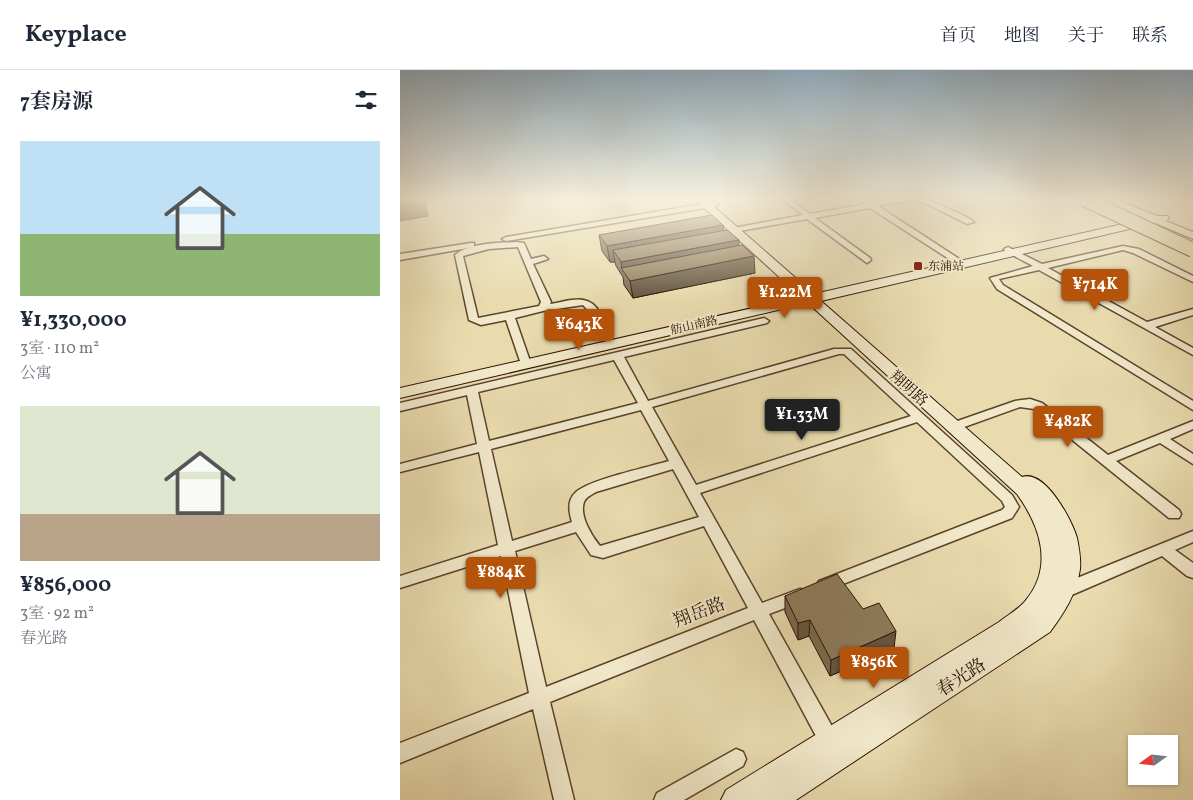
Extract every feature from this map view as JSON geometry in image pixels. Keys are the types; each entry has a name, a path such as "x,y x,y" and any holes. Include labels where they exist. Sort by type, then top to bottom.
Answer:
{"highway":[{"path":"1155,232 1193,250"},
{"path":"1166,232 1193,243"}],"street":[{"path":"400,257 536,232"},
{"name":"翔明路","path":"740,232 958,425 1036,503 1052,539 1054,559 1052,575 1044,592 1033,608"},
{"path":"831,232 867,260"},
{"path":"913,232 960,262"},
{"path":"1061,239 1081,232"},
{"name":"舫山南路","path":"400,387 525,361 1091,232"},
{"path":"1061,239 1107,232"},
{"path":"1133,232 1156,239"},
{"path":"1142,232 1193,256"},
{"path":"543,308 546,302 529,262 521,246 518,244 466,252 459,255 474,320 482,322 588,299 595,313"},
{"path":"1193,279 1136,251 1123,248 994,278 1008,292 1193,406"},
{"path":"1011,250 1193,352"},
{"path":"529,262 544,259"},
{"path":"1146,326 1193,312"},
{"path":"510,316 525,361"},
{"path":"400,407 764,321"},
{"path":"400,468 646,405 847,350 920,417 692,491"},
{"path":"617,355 833,749"},
{"name":"舫山南路","path":"400,393 525,361"},
{"path":"472,390 539,697 564,800"},
{"path":"958,425 1019,403 1030,403 1038,406 1174,514"},
{"name":"翔岳路","path":"400,753 1007,514 1012,507 1007,498 920,417"},
{"name":"翔明路","path":"958,425 1044,494 1054,508 1069,546 1069,566 1063,591"},
{"path":"1106,460 1193,425"},
{"path":"1161,438 1193,460"},
{"path":"677,463 591,489 582,494 577,500 576,506 581,525 592,547 596,551 603,552 707,520"},
{"path":"400,582 507,550 581,525"},
{"path":"1033,608 1063,591 1193,536"},
{"path":"1164,549 1193,572"},
{"name":"春光路","path":"736,800 833,749 1042,625 1063,591"},
{"name":"春光路","path":"770,800 833,749 1033,608"},
{"path":"664,800 736,759"}],"building":[{"path":"616,232 684,232 607,246 599,235"},
{"path":"715,232 729,232 739,240 621,262 613,250"},
{"path":"742,245 754,256 630,281 621,268"},
{"path":"837,574 863,609 879,603 896,631 831,660 810,620 798,623 785,596"}],"place":[{"name":"东浦站","path":"918,266"}]}
